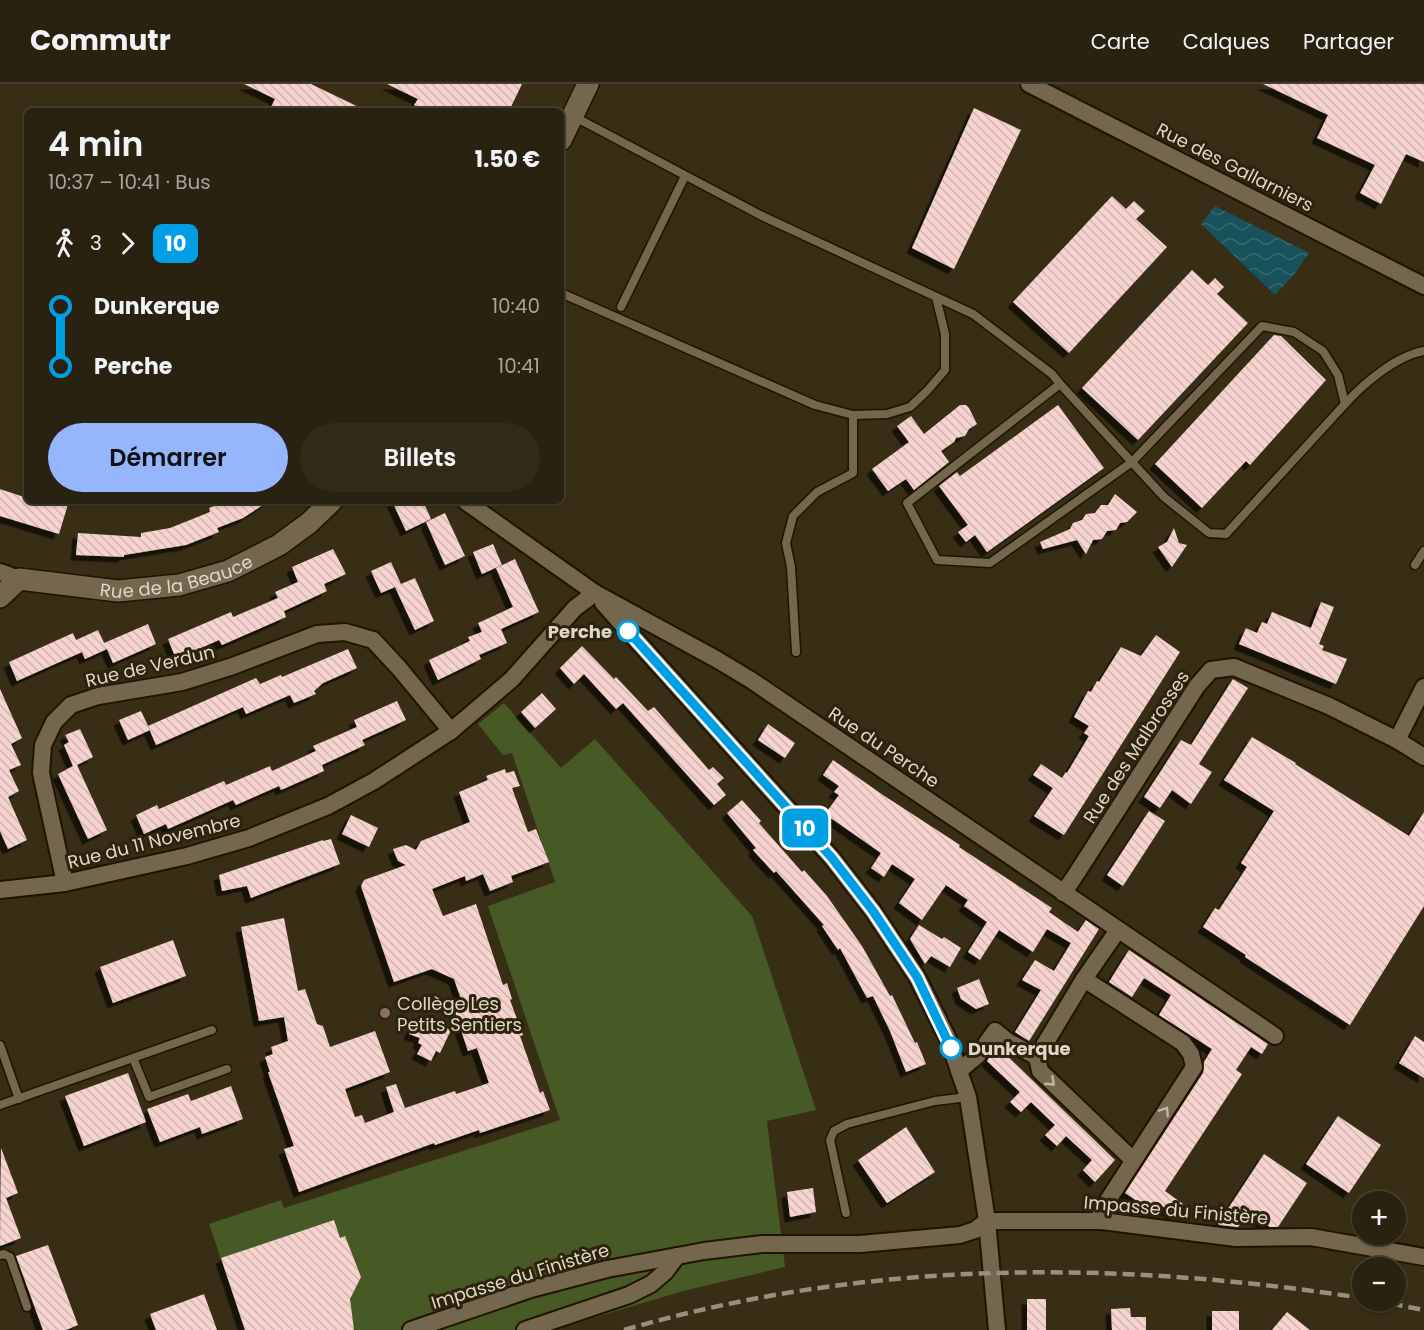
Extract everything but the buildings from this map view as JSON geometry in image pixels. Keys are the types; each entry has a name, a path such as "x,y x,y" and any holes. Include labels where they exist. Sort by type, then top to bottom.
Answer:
{"street":[{"path":"564,134 588,84"},
{"name":"Rue des Gallarniers","path":"1029,84 1424,286"},
{"name":"Rue de la Beauce","path":"9,576 118,591 179,585 228,572 279,545 309,523 329,504"},
{"name":"Rue du Perche","path":"469,504 595,593 751,680 1275,1036"},
{"path":"0,597 9,576"},
{"path":"595,593 832,858 873,911 917,977 948,1039 968,1097 987,1221 997,1330"},
{"name":"Rue du 11 Novembre","path":"0,890 65,883 187,856 249,838 338,801 374,781 451,731 512,679 575,608 595,593"},
{"name":"Rue de Verdun","path":"65,883 41,772 43,745 54,722 70,705 98,696 182,682 233,666 317,634 345,632 373,639 451,731"},
{"name":"Rue des Malbrosses","path":"1063,892 1197,686 1211,670 1234,667 1329,706 1397,740 1424,757"},
{"path":"1397,740 1424,687"},
{"path":"1118,930 1084,979 1037,1057 1040,1071 1133,1160"},
{"path":"1084,979 1182,1043 1191,1054 1194,1067 1101,1211 1102,1221"},
{"path":"959,1071 978,1055 995,1031 1007,1041 1037,1057"},
{"name":"Impasse du Finistère","path":"411,1330 542,1286 607,1269 676,1256 762,1244 860,1244 960,1235 975,1230 987,1221 1102,1221 1236,1238 1311,1237 1424,1257"},
{"path":"525,1330 629,1295 651,1284 665,1272 676,1256"}],"lane":[{"path":"573,116 762,216 973,314 1052,374 1164,497 1209,533 1226,534 1345,404 1379,372 1416,352 1424,351"},
{"path":"621,307 685,176"},
{"path":"564,294 815,405 853,415 886,414 910,406 945,370 945,333 936,297"},
{"path":"1060,384 907,503 937,560 990,563 1132,462 1262,326 1294,332 1323,351 1338,375 1345,404"},
{"path":"796,652 786,543 792,516 817,492 854,473 853,415"},
{"path":"1415,565 1424,551"},
{"path":"0,1105 212,1030"},
{"path":"0,1045 19,1099"},
{"path":"133,1058 149,1097 227,1069"},
{"path":"846,1213 830,1140 834,1131 847,1124 935,1101 968,1097"},
{"path":"0,1256 4,1254 10,1257 27,1307"}],"green space":[{"path":"504,703 561,768 595,739 752,916 816,1110 767,1121 785,1267 683,1291 553,1330 245,1330 209,1224 281,1200 284,1208 560,1120 488,906 555,882 512,753 503,755 478,724"}],"water":[{"path":"1215,206 1309,253 1293,276 1275,295 1201,224"}],"railway":[{"path":"624,1330 716,1307 807,1290 899,1279 991,1273 1083,1273 1176,1277 1352,1297"},
{"path":"1406,1306 1424,1310"}],"bus line":[{"name":"10","path":"628,631 832,858 873,911 917,977 951,1048"}],"place":[{"name":"Perche","path":"628,631"},
{"name":"Collège Les Petits Sentiers","path":"385,1013"},
{"name":"Dunkerque","path":"951,1048"}]}
